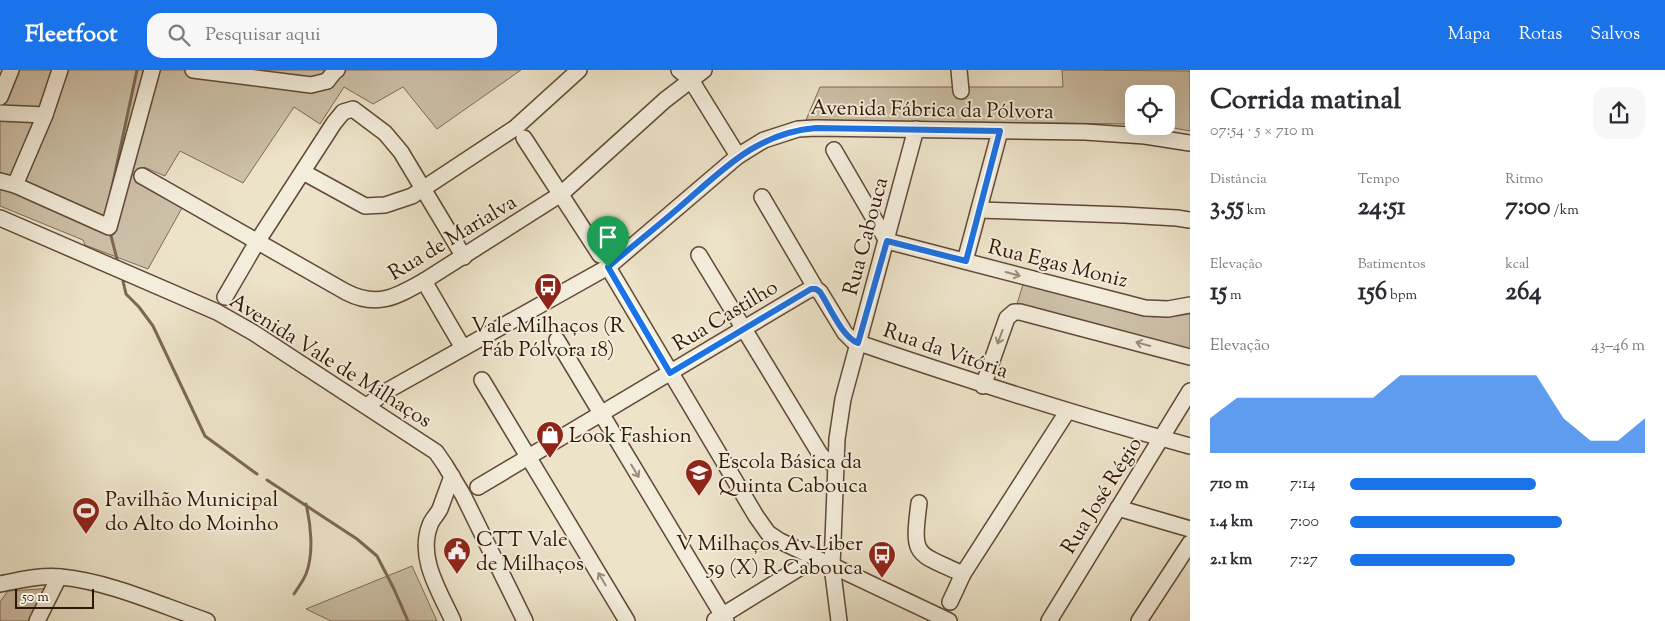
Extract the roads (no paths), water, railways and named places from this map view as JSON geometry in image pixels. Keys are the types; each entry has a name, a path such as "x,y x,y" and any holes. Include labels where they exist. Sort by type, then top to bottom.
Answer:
{"street":[{"path":"0,97 11,70"},
{"path":"15,185 45,115 60,70"},
{"path":"0,180 106,225 152,70"},
{"path":"193,70 311,85 332,75"},
{"path":"315,70 332,75"},
{"path":"303,172 365,206 385,205 412,196 516,128 579,70"},
{"path":"678,70 691,80 738,156"},
{"name":"Rua de Marialva","path":"142,176 346,292 362,299 386,299 402,294 424,281 562,194 665,100 704,70"},
{"path":"959,70 961,91"},
{"path":"225,297 339,115 346,110 353,109 393,142 424,189 464,257"},
{"path":"0,113 45,115"},
{"name":"Avenida Fábrica da Pólvora","path":"367,406 385,392 463,348 604,261 738,156 764,140 798,129 916,129 1115,134 1145,136 1190,144"},
{"name":"Rua Cabouca","path":"839,621 832,566 837,439 843,399 916,129"},
{"path":"966,261 1000,131"},
{"path":"524,138 604,261 768,533 780,542 947,620"},
{"path":"834,150 887,241"},
{"name":"Rua da Vitória","path":"762,197 816,289 820,292 848,337 858,343 983,386 1067,412 1190,446"},
{"path":"979,210 1159,217 1190,220"},
{"name":"Avenida Vale de Milhaços","path":"0,218 217,312 254,333 436,452 467,502 525,621"},
{"name":"Rua Egas Moniz","path":"887,241 1145,308 1168,309 1190,305"},
{"path":"699,255 820,454 836,465"},
{"path":"424,281 463,348"},
{"name":"Rua Castilho","path":"478,487 805,292 816,289"},
{"path":"983,386 1007,318 1014,312 1027,313 1190,357"},
{"path":"557,340 721,619 801,567"},
{"path":"482,380 627,621"},
{"name":"Rua José Régio","path":"1049,621 1190,391"},
{"path":"950,602 963,574 1067,412"},
{"path":"452,476 439,511 430,525 426,552 431,571 453,621"},
{"path":"439,511 467,502"},
{"path":"919,503 915,537 918,550 926,557 963,574"},
{"path":"1118,508 1190,529"},
{"path":"1139,621 1190,543"},
{"path":"0,584 27,579 59,577 80,580 112,588 207,621"},
{"path":"37,621 59,577"}],"waterway":[{"path":"111,192 137,70"},
{"path":"110,232 117,259"},
{"path":"123,281 126,294 139,307 153,326 205,436 257,474"},
{"path":"267,480 357,539 377,556 408,621"},
{"path":"294,594 309,566 311,549 306,504"}],"place":[{"name":"Vale Milhaços (R Fáb Pólvora 18)","path":"548,311"},
{"name":"Look Fashion","path":"550,459"},
{"name":"Escola Básica da Quinta Cabouca","path":"699,497"},
{"name":"Pavilhão Municipal do Alto do Moinho","path":"86,535"},
{"name":"CTT Vale de Milhaços","path":"457,575"},
{"name":"V Milhaços Av Liber 59 (X) R Cabouca","path":"882,579"}]}
